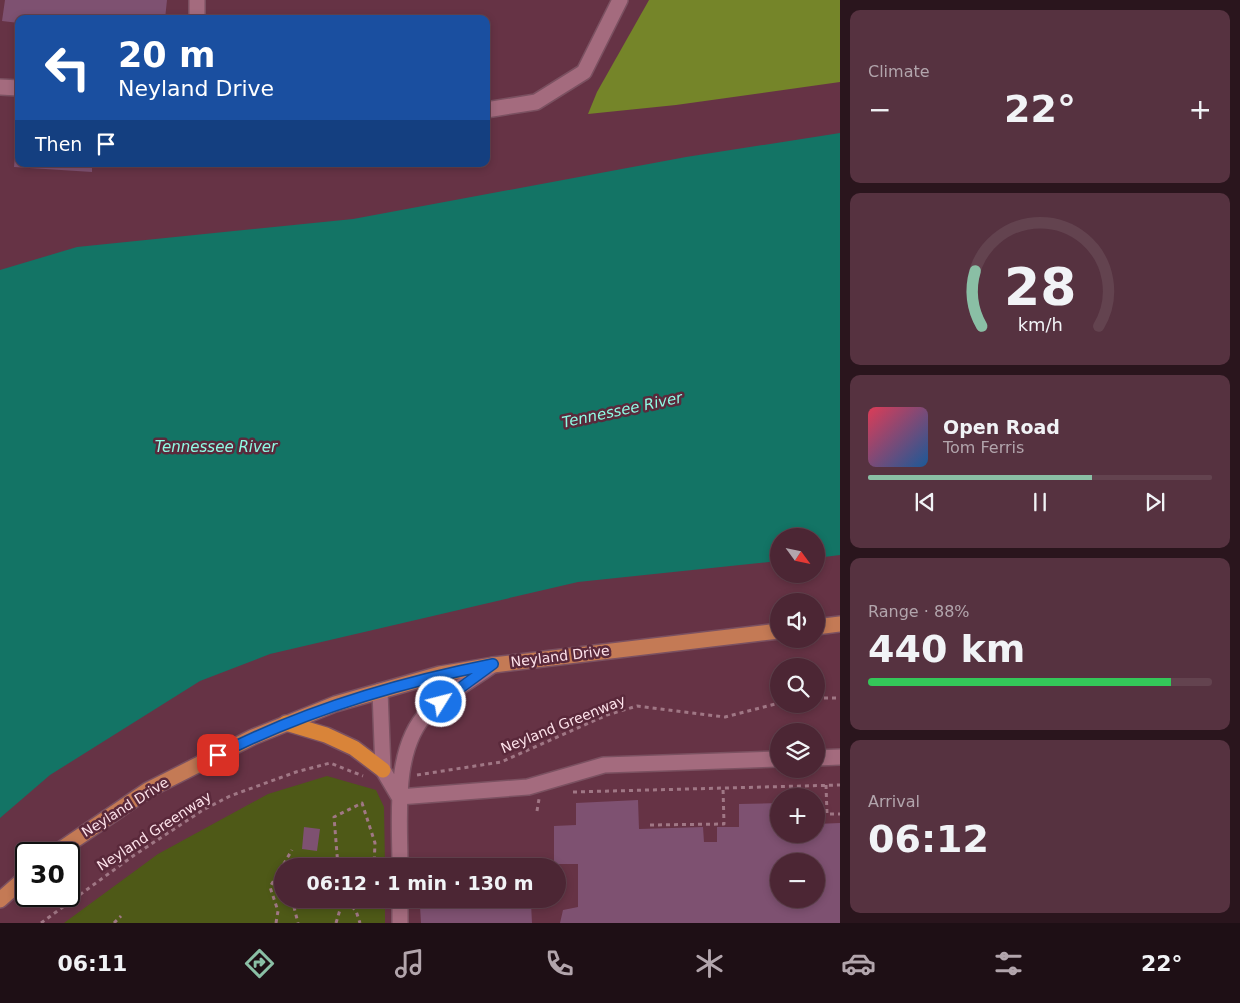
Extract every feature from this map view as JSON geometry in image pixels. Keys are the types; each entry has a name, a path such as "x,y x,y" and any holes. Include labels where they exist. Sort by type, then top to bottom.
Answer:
{"highway":[{"path":"286,723 326,734 354,748 391,774"}],"main road":[{"path":"825,626 840,624"},
{"name":"Neyland Drive","path":"72,842 148,790 286,723 335,704 440,674 493,664 770,632"},
{"path":"0,900 15,887"}],"street":[{"path":"197,0 197,15"},
{"path":"490,109 536,102 584,72 620,0"},
{"path":"0,87 15,88"},
{"path":"391,774 409,740 428,712 493,664"},
{"path":"380,691 391,774 399,797 400,858"},
{"path":"825,758 840,757"},
{"path":"399,797 528,787 604,764 770,759"},
{"path":"400,908 400,923"}],"path":[{"path":"825,698 840,698"},
{"name":"Neyland Greenway","path":"41,923 133,856 203,810 230,796 296,772 330,763 367,778 501,762 607,715 637,706 725,717 770,706"},
{"path":"826,785 827,814 840,814"},
{"path":"567,792 840,785"},
{"path":"650,825 724,824 723,788"},
{"path":"537,811 539,792"},
{"path":"337,858 334,817 362,803 375,843 374,858"},
{"path":"287,858 292,850"},
{"path":"274,880 270,887 274,899"},
{"path":"276,923 277,908"},
{"path":"294,908 298,923"},
{"path":"336,923 340,908"},
{"path":"354,908 360,923"},
{"path":"114,923 121,916"}],"shaded area":[{"path":"649,0 840,0 840,82 676,105 588,114 597,92"},
{"path":"327,776 376,790 384,807 385,858 274,858 274,908 385,908 385,923 64,923 158,854 268,794"}],"water":[{"name":"Tennessee River","path":"840,133 840,555 825,557 825,528 770,528 770,562 578,582 270,654 200,681 50,775 0,818 0,270 77,247 353,219 686,157"}],"building":[{"path":"5,0 167,0 165,15 15,15 15,23 2,21"},
{"path":"15,154 15,167 92,167 92,172 14,167"},
{"path":"638,800 639,829 703,827 704,842 717,842 717,827 739,827 739,804 770,803 770,843 825,843 825,824 840,823 840,923 560,923 563,910 578,907 578,864 566,864 566,858 554,858 554,826 576,825 576,803"},
{"path":"304,827 320,829 317,851 302,849"},
{"path":"420,908 531,908 532,923 421,923"}],"route":[{"path":"218,755 253,737 335,704 440,674 493,664 441,702"}]}
